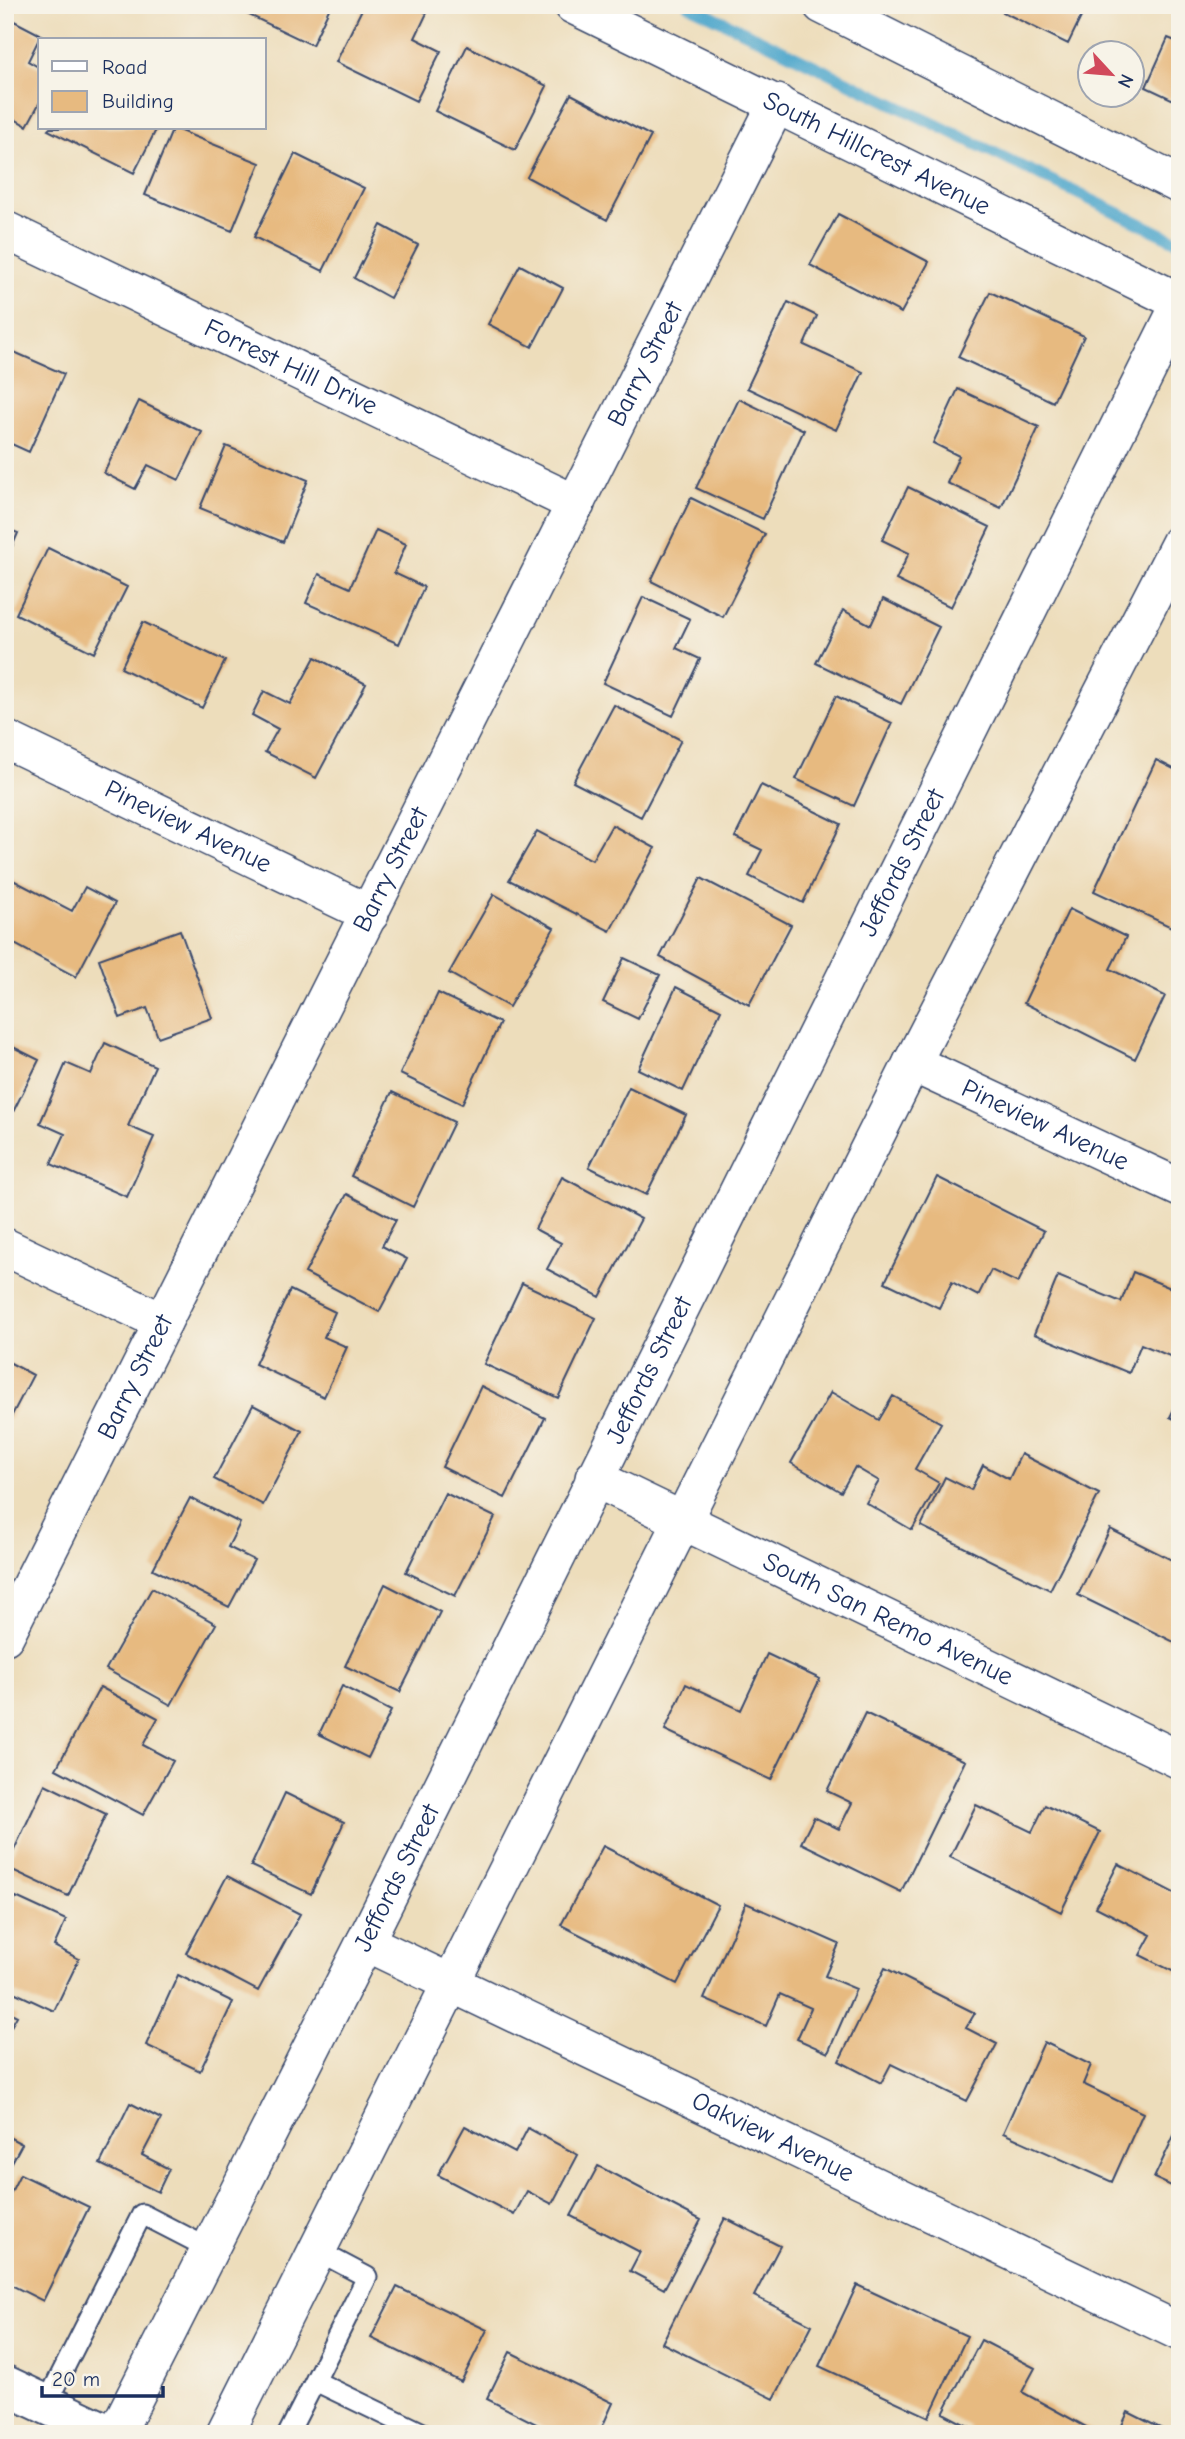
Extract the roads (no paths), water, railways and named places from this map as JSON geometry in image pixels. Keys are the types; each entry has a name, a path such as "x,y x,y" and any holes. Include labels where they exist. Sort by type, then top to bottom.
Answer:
{"street":[{"name":"South Hillcrest Avenue","path":"573,5 1180,303"},
{"path":"822,5 860,13 1180,185"},
{"name":"Barry Street","path":"5,1636 777,103"},
{"name":"Forrest Hill Drive","path":"5,230 576,504"},
{"name":"Jeffords Street","path":"116,2434 365,1942 1180,303"},
{"path":"225,2434 681,1520 912,1063 1180,543"},
{"name":"Pineview Avenue","path":"5,739 370,915"},
{"name":"Pineview Avenue","path":"912,1063 1180,1188"},
{"path":"5,1247 163,1322"},
{"name":"South San Remo Avenue","path":"594,1478 1180,1760"},
{"name":"Oakview Avenue","path":"365,1942 1180,2332"},
{"path":"5,2385 56,2417 109,2434"}],"lane":[{"path":"56,2417 142,2214 210,2249"},
{"path":"288,2434 367,2277 316,2250"},
{"path":"315,2381 425,2434"}],"waterway":[{"path":"689,5 1180,243"}]}
